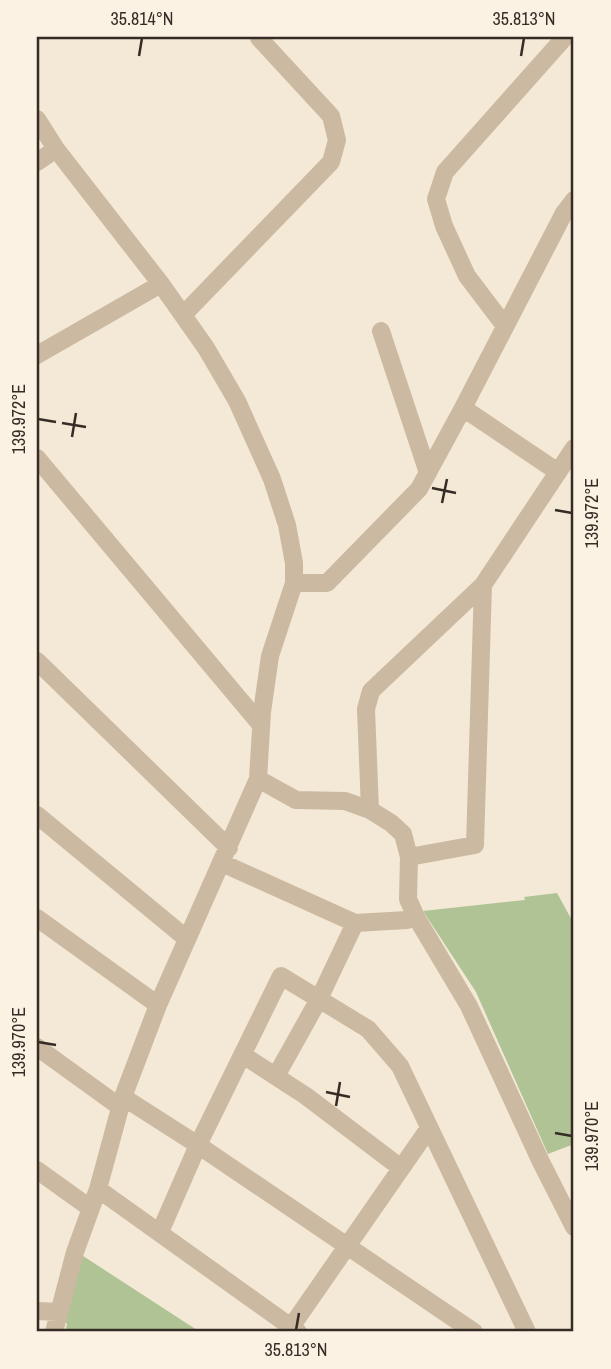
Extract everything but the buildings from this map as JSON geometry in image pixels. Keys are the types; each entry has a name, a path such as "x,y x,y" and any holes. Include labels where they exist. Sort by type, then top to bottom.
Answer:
{"street":[{"path":"505,326 467,276 444,226 436,199 446,172 565,37"},
{"path":"183,315 331,162 337,140 331,116 258,38"},
{"path":"37,119 56,149 161,284 225,379 257,442 287,526 294,563 294,583 270,656 261,725 258,779 158,1005 121,1102 98,1189 75,1252 54,1332"},
{"path":"37,162 56,149"},
{"path":"294,583 327,583 419,489 564,213 574,200"},
{"path":"37,355 161,284"},
{"path":"380,331 428,473"},
{"path":"463,408 558,472"},
{"path":"370,810 366,709 371,691 484,585 574,448"},
{"path":"37,458 261,725"},
{"path":"409,857 475,845 484,585"},
{"path":"37,661 225,856 355,923 407,920 416,917"},
{"path":"258,779 296,800 345,801 370,810 391,823 402,834 409,857 408,899 416,917 469,1006 541,1162 572,1216"},
{"path":"37,814 187,939"},
{"path":"37,918 158,1005"},
{"path":"276,1076 319,999 355,923"},
{"path":"160,1232 198,1145 281,976 368,1029 400,1066 527,1332"},
{"path":"37,1047 121,1102 198,1145 474,1332"},
{"path":"243,1055 306,1096 401,1168"},
{"path":"98,1189 295,1330 401,1168 430,1131"},
{"path":"37,1170 90,1208"},
{"path":"37,1311 59,1312"}],"green space":[{"path":"557,893 574,924 574,1144 548,1154 476,992 423,911 525,900 524,897"},
{"path":"80,1254 200,1332 65,1332 67,1324 63,1318"}]}
